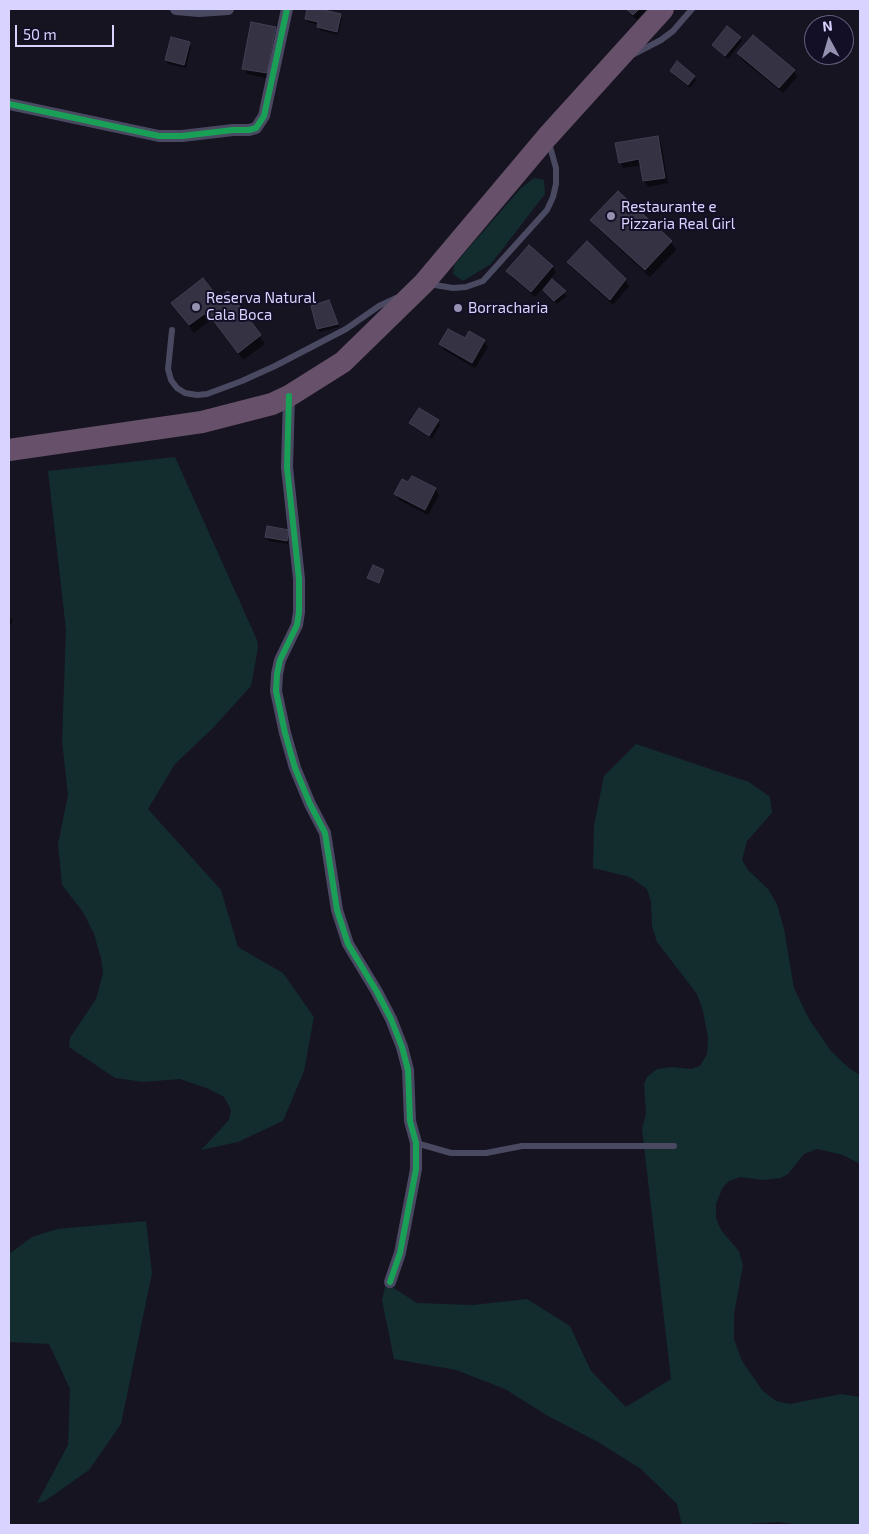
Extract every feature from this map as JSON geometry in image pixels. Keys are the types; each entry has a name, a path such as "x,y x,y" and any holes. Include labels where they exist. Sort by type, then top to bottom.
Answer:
{"highway":[{"path":"9,450 202,422 272,404 289,396 343,362 424,283 547,138 663,9"}],"street":[{"path":"179,9 199,11 228,9"},
{"path":"9,104 159,136 182,136 256,128 264,116 287,9"},
{"path":"289,396 288,467 300,579 299,612 297,625 280,660 276,691 285,734 295,768 310,804 325,832 337,910 348,944 377,992 402,1047 408,1070 410,1120 416,1143 416,1168 400,1253 390,1282"}],"lane":[{"path":"613,64 661,40 673,31 692,9"},
{"path":"172,330 168,369 172,380 177,388 185,393 207,394 275,366 346,328 379,306 424,283 453,288 466,287 483,281 547,210 554,197 556,168 547,138"},
{"path":"416,1143 451,1153 486,1153 522,1146 674,1146"}],"green space":[{"path":"534,178 544,180 545,194 491,264 463,281 453,274 454,265 521,188"},
{"path":"175,457 257,640 258,648 251,686 213,728 175,764 148,809 221,890 238,947 283,973 314,1017 304,1071 283,1121 238,1142 201,1150 229,1120 231,1110 224,1097 209,1089 180,1079 144,1082 115,1078 69,1047 70,1038 96,999 103,973 94,934 83,912 62,885 58,844 68,795 62,741 66,630 48,471"},
{"path":"636,744 749,782 770,797 772,813 747,841 742,860 748,870 768,889 777,904 784,929 794,988 809,1019 831,1051 849,1068 860,1075 860,1164 843,1155 817,1149 804,1154 788,1174 781,1178 763,1180 740,1177 729,1181 723,1187 716,1204 716,1218 721,1230 739,1251 743,1265 734,1315 734,1339 742,1361 763,1391 776,1401 790,1404 841,1394 860,1397 860,1525 801,1525 778,1522 734,1525 682,1525 677,1504 641,1469 598,1442 548,1416 505,1389 456,1370 394,1359 382,1300 386,1283 417,1303 473,1305 527,1299 570,1326 591,1371 626,1407 671,1379 642,1129 646,1114 644,1084 647,1077 657,1069 672,1067 691,1069 700,1066 707,1054 708,1038 703,1011 697,994 657,942 652,926 651,902 647,889 630,877 593,868 594,825 604,776"},
{"path":"146,1221 152,1273 121,1424 89,1470 45,1501 37,1503 68,1445 70,1389 49,1344 9,1342 9,1254 32,1237 57,1229"}],"building":[{"path":"307,9 320,9 341,14 337,32 317,27 318,22 305,19"},
{"path":"626,9 639,9 633,15"},
{"path":"251,22 276,27 267,73 242,69"},
{"path":"727,26 741,37 725,56 712,45"},
{"path":"753,35 795,70 779,88 737,53"},
{"path":"171,37 190,42 184,65 165,60"},
{"path":"677,61 695,76 688,85 670,71"},
{"path":"658,136 665,178 643,181 639,159 619,163 615,143"},
{"path":"618,191 672,241 645,270 590,220"},
{"path":"587,241 626,279 610,300 567,262"},
{"path":"529,245 553,266 531,292 506,271"},
{"path":"203,278 218,298 228,291 261,335 238,353 207,312 189,325 171,303"},
{"path":"552,279 566,291 554,301 543,290"},
{"path":"329,300 338,324 317,329 311,306"},
{"path":"448,329 465,338 469,331 485,340 472,363 439,344"},
{"path":"419,408 439,420 429,436 409,423"},
{"path":"412,476 436,488 425,510 394,494 402,479 408,482"},
{"path":"267,526 289,530 287,541 265,537"},
{"path":"373,565 384,570 379,583 367,578"}],"cycle path":[{"path":"9,104 159,136 182,136 256,128 264,116 287,9"},
{"path":"289,396 287,467 299,579 299,612 297,625 280,660 276,691 295,768 325,833 337,910 348,944 391,1019 402,1047 408,1070 410,1121 416,1143 416,1169 400,1253 390,1282"}],"place":[{"name":"Restaurante e Pizzaria Real Girl","path":"611,216"},
{"name":"Reserva Natural Cala Boca","path":"196,307"},
{"name":"Borracharia","path":"458,308"}]}
